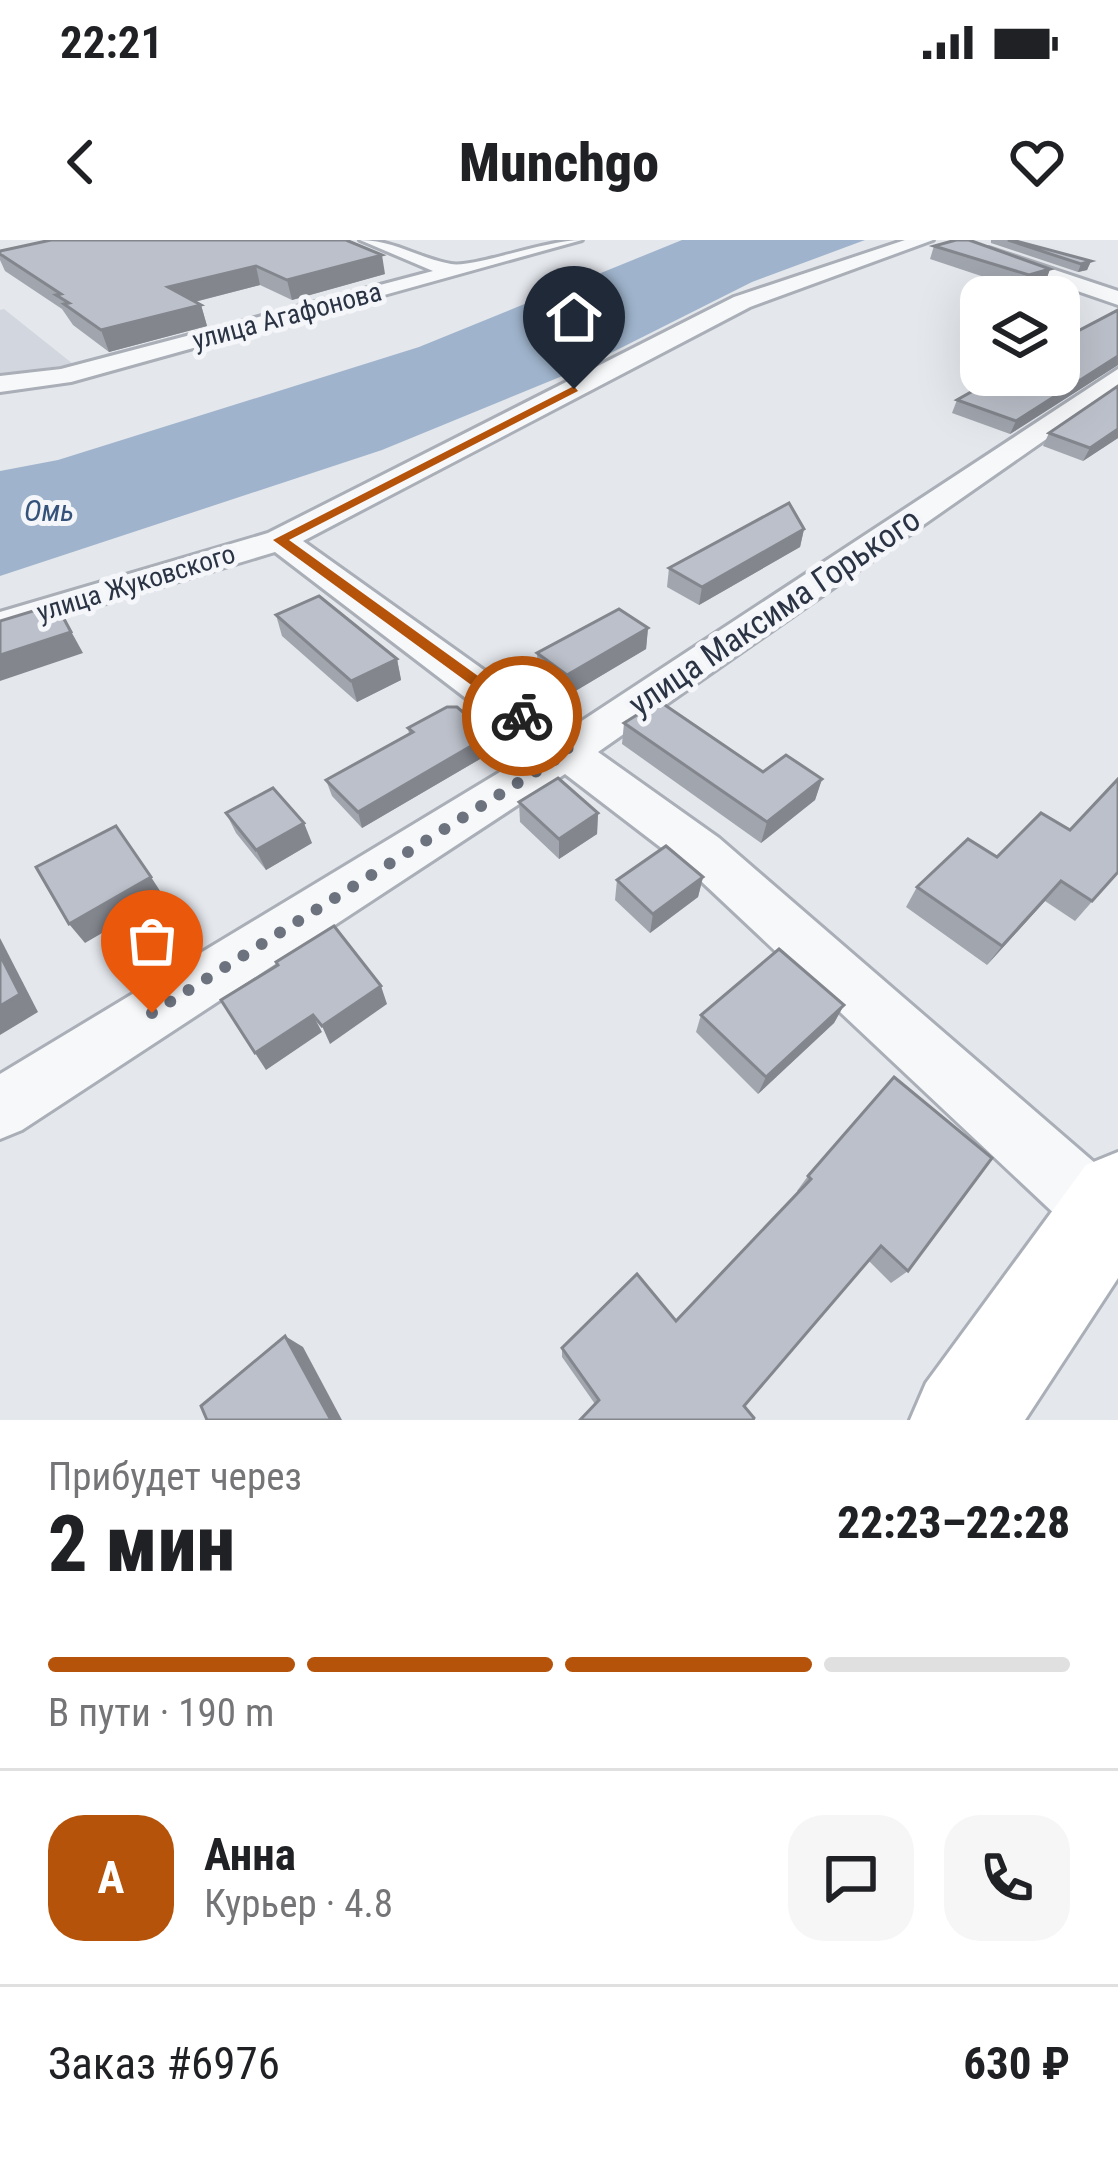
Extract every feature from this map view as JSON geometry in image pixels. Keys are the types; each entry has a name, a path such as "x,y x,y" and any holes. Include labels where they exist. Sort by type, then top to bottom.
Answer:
{"main road":[{"path":"963,1420 1114,1213"}],"street":[{"path":"369,240 447,270"},
{"path":"427,240 447,270"},
{"name":"улица Агафонова","path":"0,384 62,377 447,270 573,240"},
{"name":"улица Жуковского","path":"0,624 280,540 742,302 924,240"},
{"path":"970,247 1118,298"},
{"name":"улица Максима Горького","path":"0,1109 570,750 1118,377"},
{"path":"280,540 702,852 1114,1213"}],"shaded area":[{"path":"0,310 73,364 0,375"}],"water":[{"name":"Омь","path":"682,240 865,240 752,282 577,370 382,450 0,576 0,471 58,460 419,347"}],"building":[{"path":"51,240 346,240 382,255 287,280 256,266 168,287 201,305 101,330 64,304 69,303 56,295 61,294 0,254"},
{"path":"969,240 1050,269 1029,275 934,246"},
{"path":"1008,240 1012,240 1091,261 1081,264"},
{"path":"1118,310 1118,356 1080,380 1080,330"},
{"path":"1118,386 1118,429 1090,448 1049,433"},
{"path":"964,396 1055,396 1016,421 957,400"},
{"path":"789,503 804,529 702,587 669,568"},
{"path":"319,596 397,659 351,681 276,615"},
{"path":"56,604 71,632 0,655 0,621"},
{"path":"619,609 648,628 567,675 537,653"},
{"path":"659,701 763,772 786,755 822,779 767,822 624,723"},
{"path":"447,707 457,707 490,735 358,812 326,780 413,732 408,728"},
{"path":"558,778 598,813 559,839 519,802"},
{"path":"1118,779 1118,872 1092,901 1061,881 1002,946 917,887 968,839 997,857 1041,813 1070,830"},
{"path":"273,788 304,823 256,850 226,813"},
{"path":"116,826 151,877 69,924 36,867"},
{"path":"666,846 703,877 653,914 617,880"},
{"path":"334,926 381,986 322,1026 313,1015 255,1053 221,1000"},
{"path":"779,949 844,1005 766,1077 701,1015"},
{"path":"0,955 20,994 0,1006"},
{"path":"894,1077 992,1158 908,1271 881,1246 744,1406 753,1420 580,1420 599,1400 562,1348 637,1274 676,1321 811,1179 808,1176"},
{"path":"285,1336 331,1420 207,1420 201,1406"}],"way so far":[{"path":"152,1013 570,750 522,716"}],"route":[{"path":"522,716 280,540 574,389"}]}
